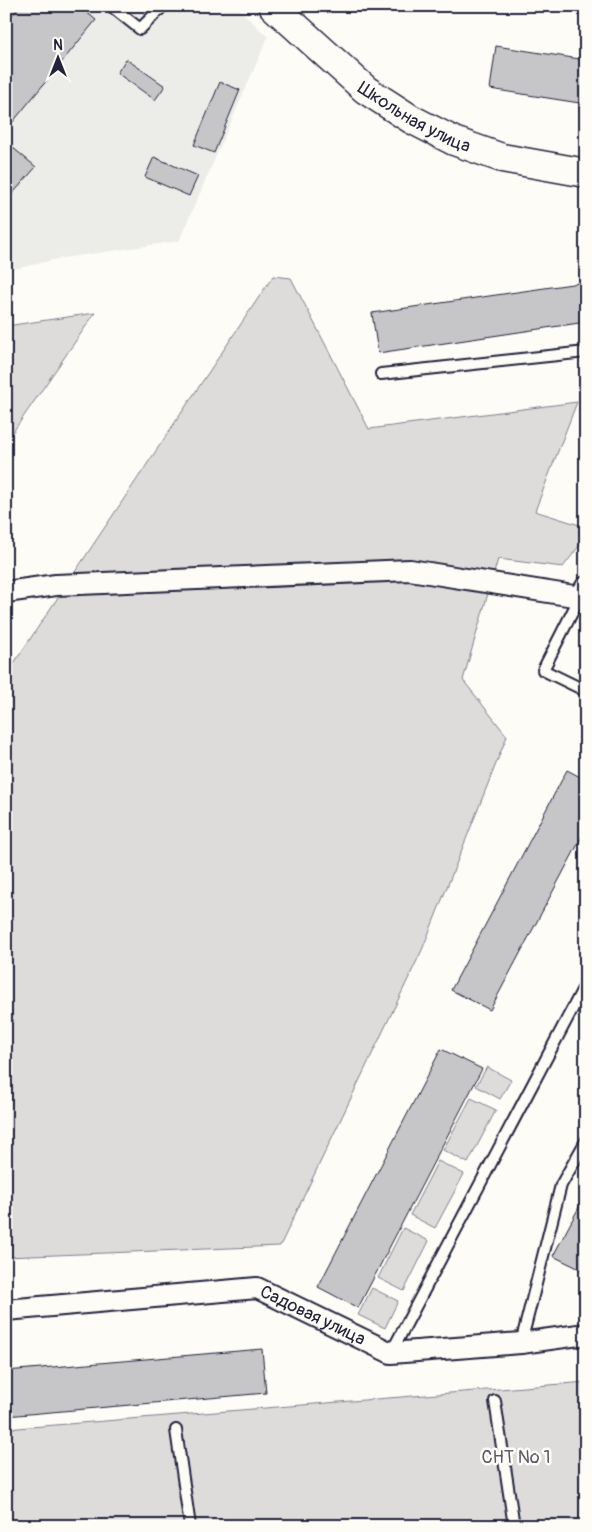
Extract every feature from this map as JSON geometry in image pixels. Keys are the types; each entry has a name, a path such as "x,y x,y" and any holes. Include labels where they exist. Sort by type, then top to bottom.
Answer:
{"street":[{"name":"Школьная улица","path":"273,6 366,90 411,119 454,141 502,158 586,173"},
{"path":"6,592 56,585 410,570 583,592"},
{"name":"Садовая улица","path":"6,1310 257,1288 391,1353"},
{"path":"391,1353 521,1343 586,1334"}],"lane":[{"path":"111,6 140,29 162,6"},
{"path":"381,374 586,352"},
{"path":"583,592 544,670 586,692"},
{"path":"391,1353 586,983"},
{"path":"521,1343 560,1185 586,1141"},
{"path":"495,1401 514,1526"},
{"path":"176,1430 190,1526"}],"shaded area":[{"path":"6,6 236,6 268,37 179,241 57,259 6,271"}],"green space":[{"path":"273,276 291,278 369,429 577,402 535,511 586,527 586,537 563,567 498,559 463,680 507,736 422,950 280,1246 6,1257 6,675"},
{"path":"95,313 6,442 6,326"},
{"path":"487,1067 511,1080 500,1099 476,1086"},
{"path":"471,1098 496,1110 468,1163 443,1150"},
{"path":"438,1161 464,1174 435,1228 410,1215"},
{"path":"403,1228 429,1241 404,1291 378,1278"},
{"path":"372,1288 398,1301 385,1328 358,1315"},
{"name":"СНТ № 1","path":"586,1382 586,1526 6,1526 6,1429"}],"building":[{"path":"20,6 79,6 96,20 12,123 6,118 6,23"},
{"path":"496,46 586,60 586,104 490,89"},
{"path":"126,59 165,86 155,100 117,73"},
{"path":"220,82 240,90 214,153 194,145"},
{"path":"6,142 36,167 7,200 6,199"},
{"path":"154,157 198,176 189,196 145,177"},
{"path":"586,282 586,322 378,353 372,313"},
{"path":"567,770 586,780 586,829 490,1010 451,990"},
{"path":"441,1049 482,1069 358,1308 318,1287"},
{"path":"586,1194 586,1272 553,1256"},
{"path":"262,1349 266,1393 6,1416 6,1371"}]}
